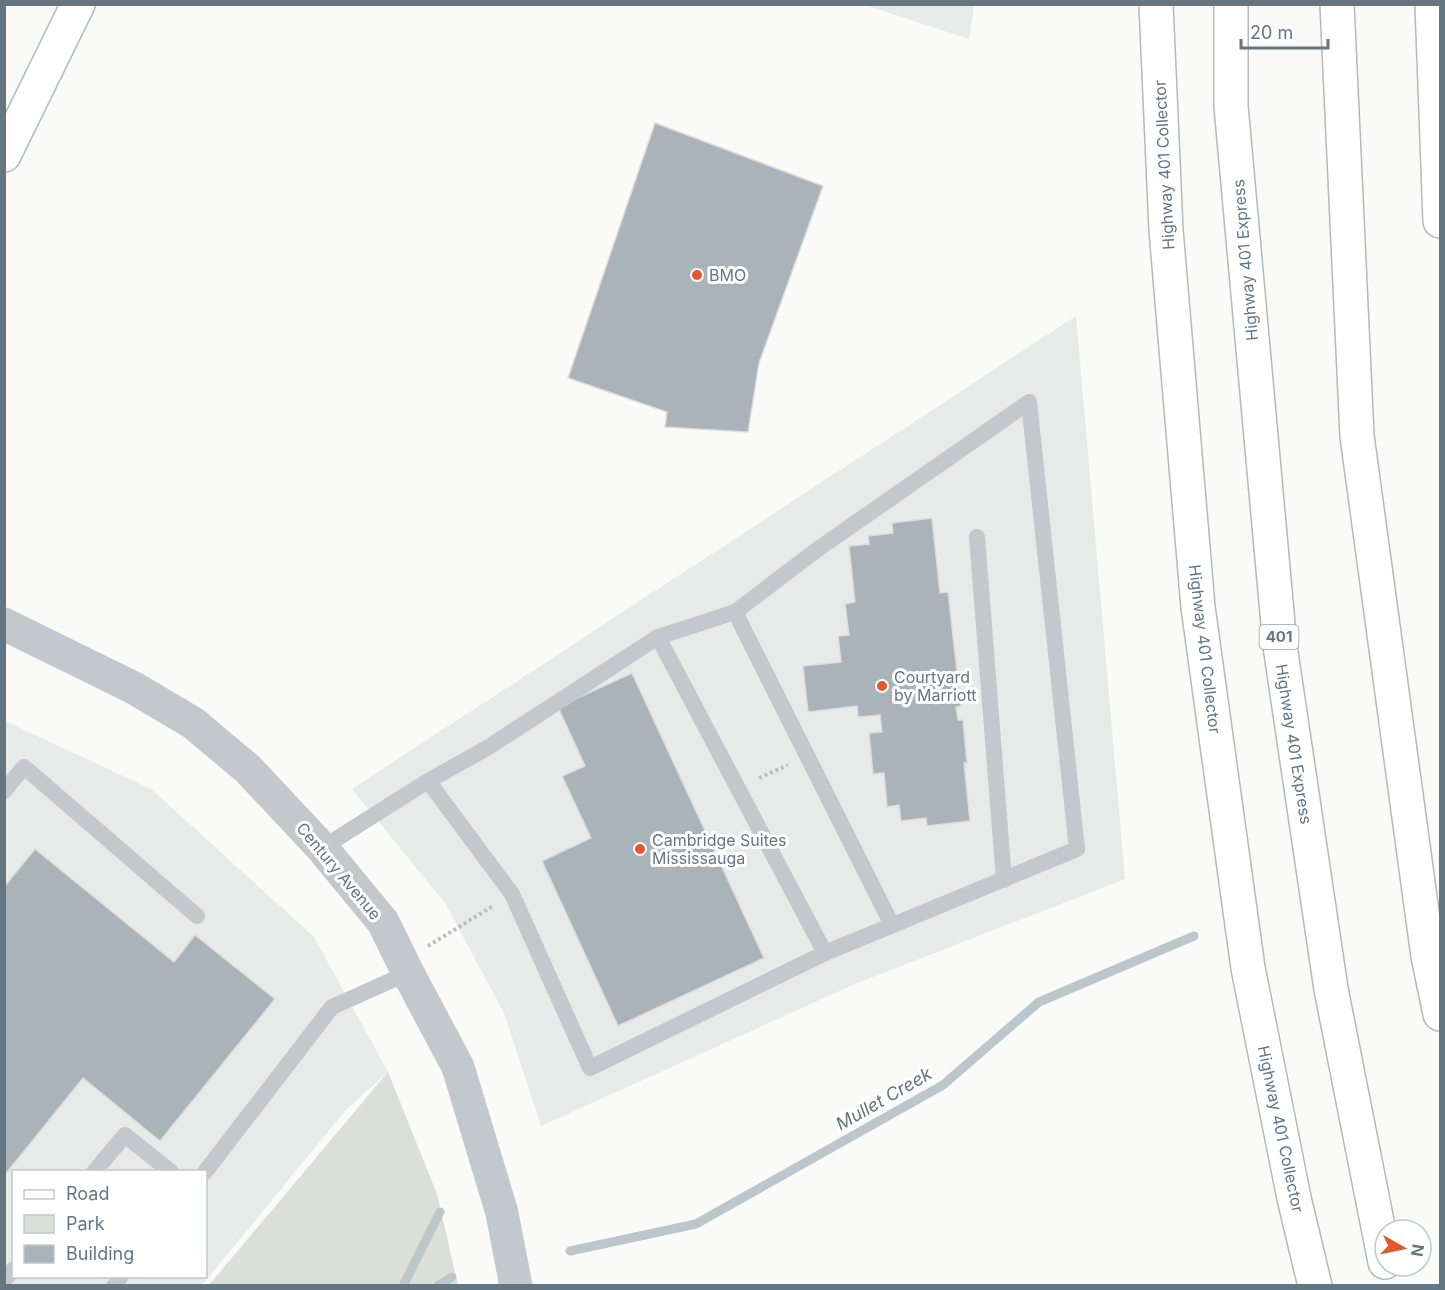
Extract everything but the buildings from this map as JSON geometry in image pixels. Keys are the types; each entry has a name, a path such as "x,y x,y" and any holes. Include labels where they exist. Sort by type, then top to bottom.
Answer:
{"main road":[{"path":"4,155 78,4"},
{"name":"Highway 401 Collector","path":"1156,4 1166,230 1198,607 1248,968 1314,1286"},
{"name":"Highway 401 Express","path":"1231,4 1231,106 1280,646 1331,989 1376,1218"},
{"path":"1337,4 1357,436 1428,956 1440,1014"},
{"path":"1432,4 1440,221"},
{"path":"1294,1198 1307,1286"}],"street":[{"name":"Century Avenue","path":"4,624 134,688 193,723 248,769 322,848 383,922 458,1067 502,1213 516,1286"}],"lane":[{"path":"322,848 428,781 487,748 658,637 735,612 818,549 1029,402 1077,849 825,953 590,1068 512,894 428,781"},
{"path":"977,537 1004,880"},
{"path":"735,612 892,926"},
{"path":"658,637 825,953"},
{"path":"4,791 24,767 197,916"},
{"path":"207,1170 332,1007 405,967"},
{"path":"96,1170 124,1135 168,1170"}],"path":[{"path":"738,788 807,756"},
{"path":"405,967 512,894"}],"shaded area":[{"path":"865,5 974,5 969,39"},
{"path":"1076,316 1125,879 855,984 541,1126 504,1013 445,903 352,789"},
{"path":"5,721 151,789 314,937 388,1072 345,1111 202,1285 5,1286"}],"green space":[{"path":"388,1072 437,1194 458,1285 209,1285"}],"waterway":[{"name":"Mullet Creek","path":"570,1251 696,1224 943,1085 1039,1002 1194,936"},
{"path":"403,1286 440,1212"},
{"name":"Mullet Creek","path":"437,1286 452,1277"}],"place":[{"name":"BMO","path":"697,275"},
{"name":"Courtyard by Marriott","path":"882,686"},
{"name":"Cambridge Suites Mississauga","path":"640,849"}]}
